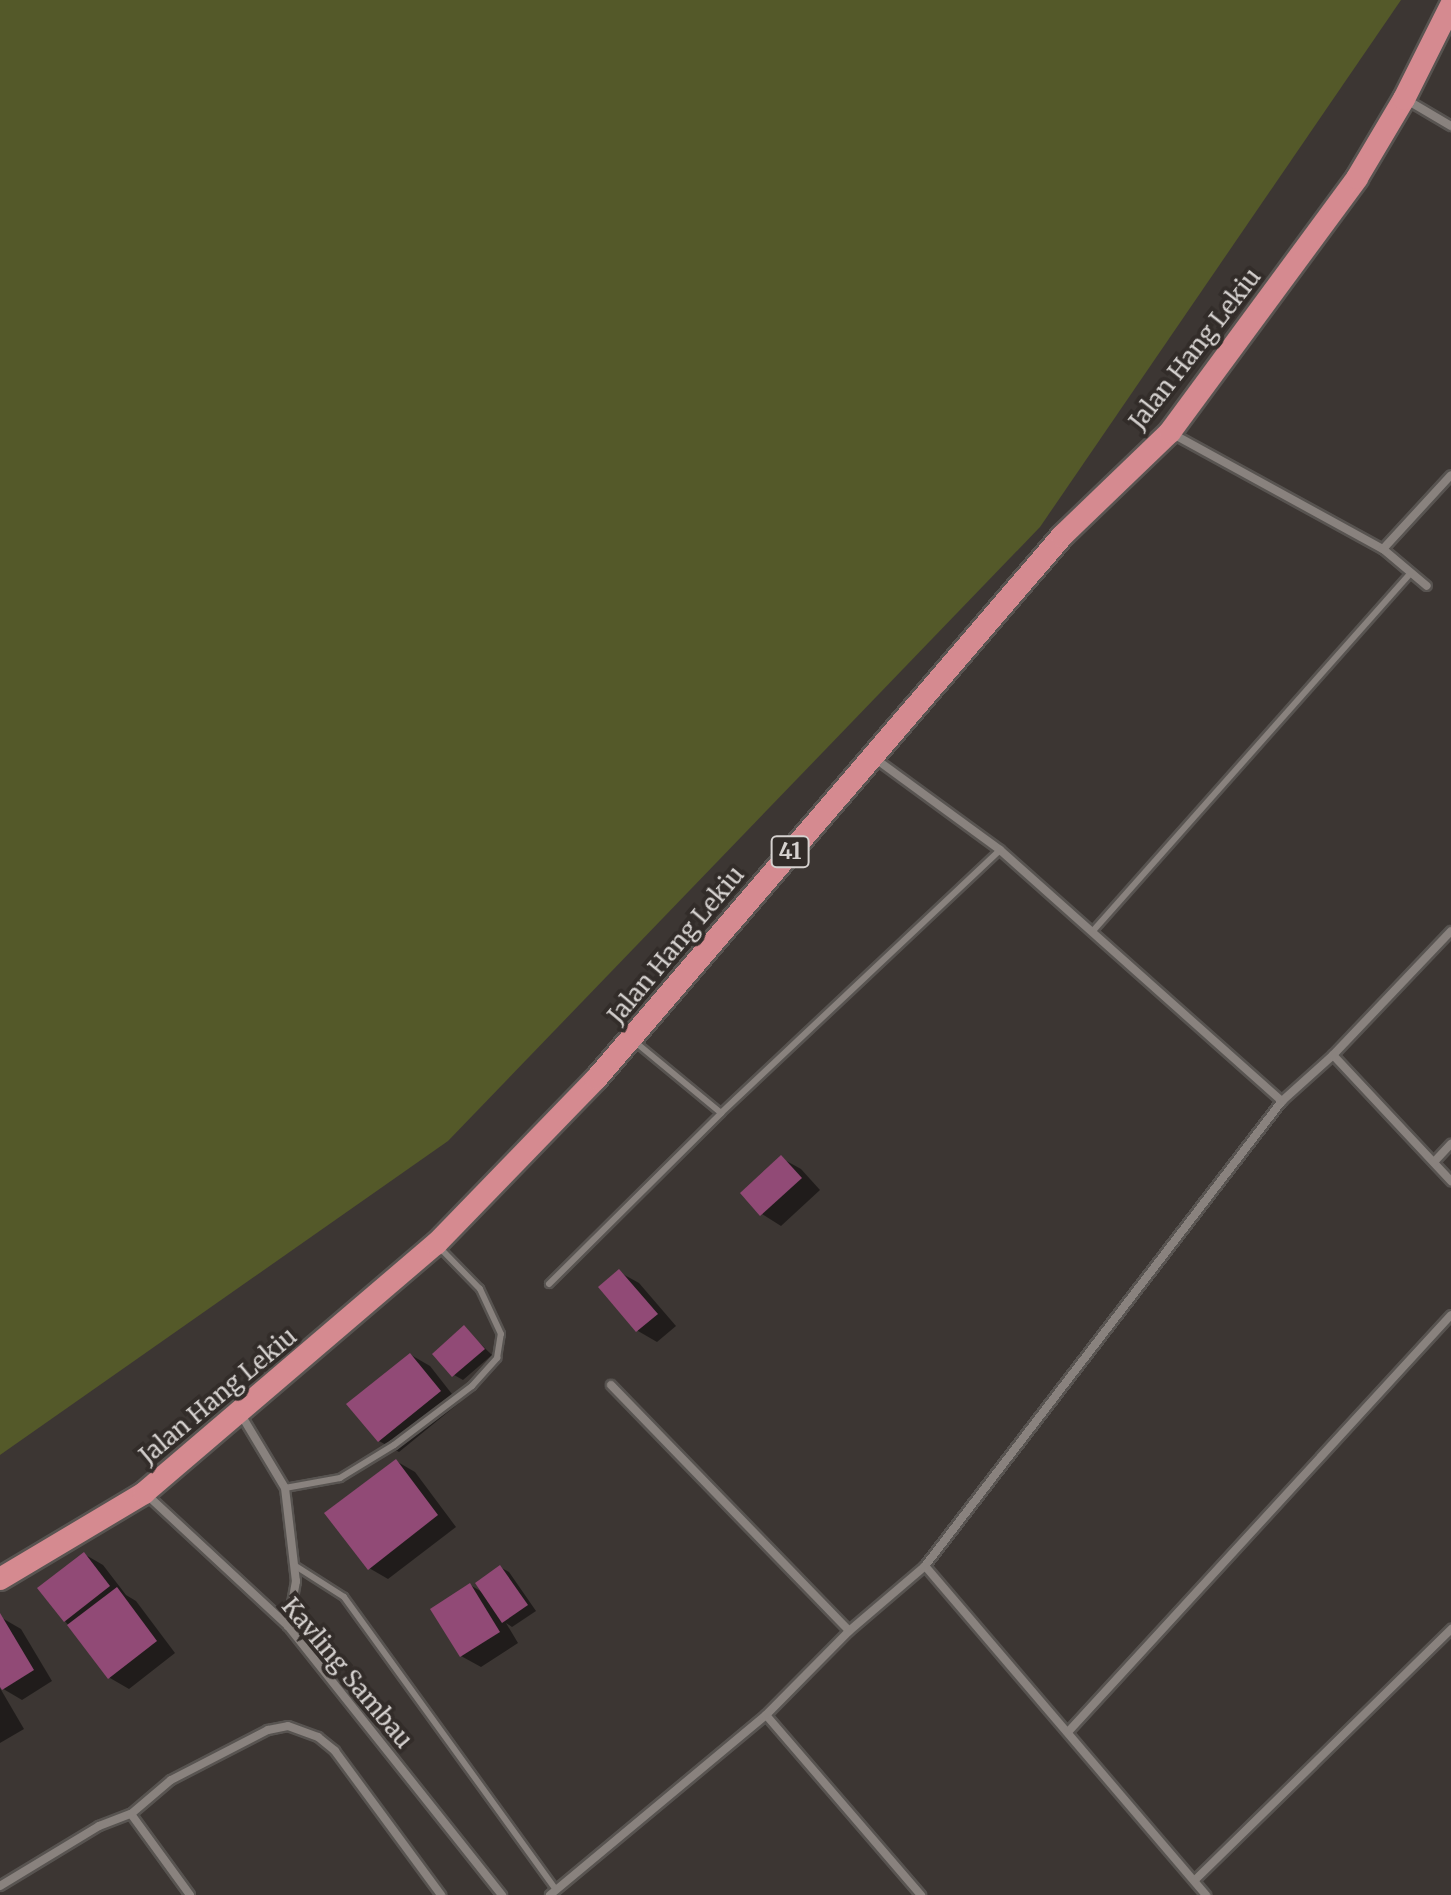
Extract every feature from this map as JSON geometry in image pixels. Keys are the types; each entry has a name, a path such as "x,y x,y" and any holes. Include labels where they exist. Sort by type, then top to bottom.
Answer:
{"highway":[{"name":"Jalan Hang Lekiu","path":"0,1579 144,1493 436,1244 631,1038 1062,536 1170,432 1357,178 1404,99 1451,5"}],"street":[{"path":"1404,99 1451,126"},
{"path":"1170,432 1383,549 1427,586"},
{"path":"1383,549 1451,475"},
{"path":"873,756 1000,850 1282,1101"},
{"path":"552,1892 766,1715 849,1631 925,1566 1282,1101 1333,1055 1451,931"},
{"path":"1333,1055 1451,1181"},
{"path":"1434,1162 1451,1144"},
{"path":"1068,1732 1451,1315"},
{"path":"611,1385 849,1631"},
{"path":"240,1412 285,1488 296,1581 288,1626"},
{"name":"Kavling Sambau","path":"144,1493 288,1626 502,1895"},
{"path":"925,1566 1206,1895"},
{"path":"1195,1880 1451,1629"},
{"path":"766,1715 921,1895"},
{"path":"0,1886 99,1826 131,1814 171,1780 268,1730 288,1726 303,1730 335,1751 441,1895"},
{"path":"131,1814 190,1895"}],"lane":[{"path":"1092,932 1411,573"},
{"path":"549,1284 721,1113 1000,850"},
{"path":"631,1038 721,1113"},
{"path":"285,1488 340,1478 394,1445 472,1386 497,1358 501,1334 480,1289 436,1244"},
{"path":"294,1565 344,1597 552,1892"}],"green space":[{"path":"0,0 1401,0 1040,527 448,1141 0,1455"}],"building":[{"path":"781,1155 802,1178 760,1216 740,1193"},
{"path":"619,1269 658,1314 636,1332 598,1287"},
{"path":"464,1325 485,1349 452,1377 432,1354"},
{"path":"410,1353 441,1391 378,1442 346,1404"},
{"path":"396,1459 438,1515 368,1570 324,1513"},
{"path":"84,1552 110,1586 64,1622 37,1588"},
{"path":"500,1565 528,1605 502,1623 475,1583"},
{"path":"470,1583 500,1632 460,1657 430,1609"},
{"path":"117,1587 157,1641 108,1679 67,1625"},
{"path":"0,1613 34,1670 2,1690 0,1687"}]}
